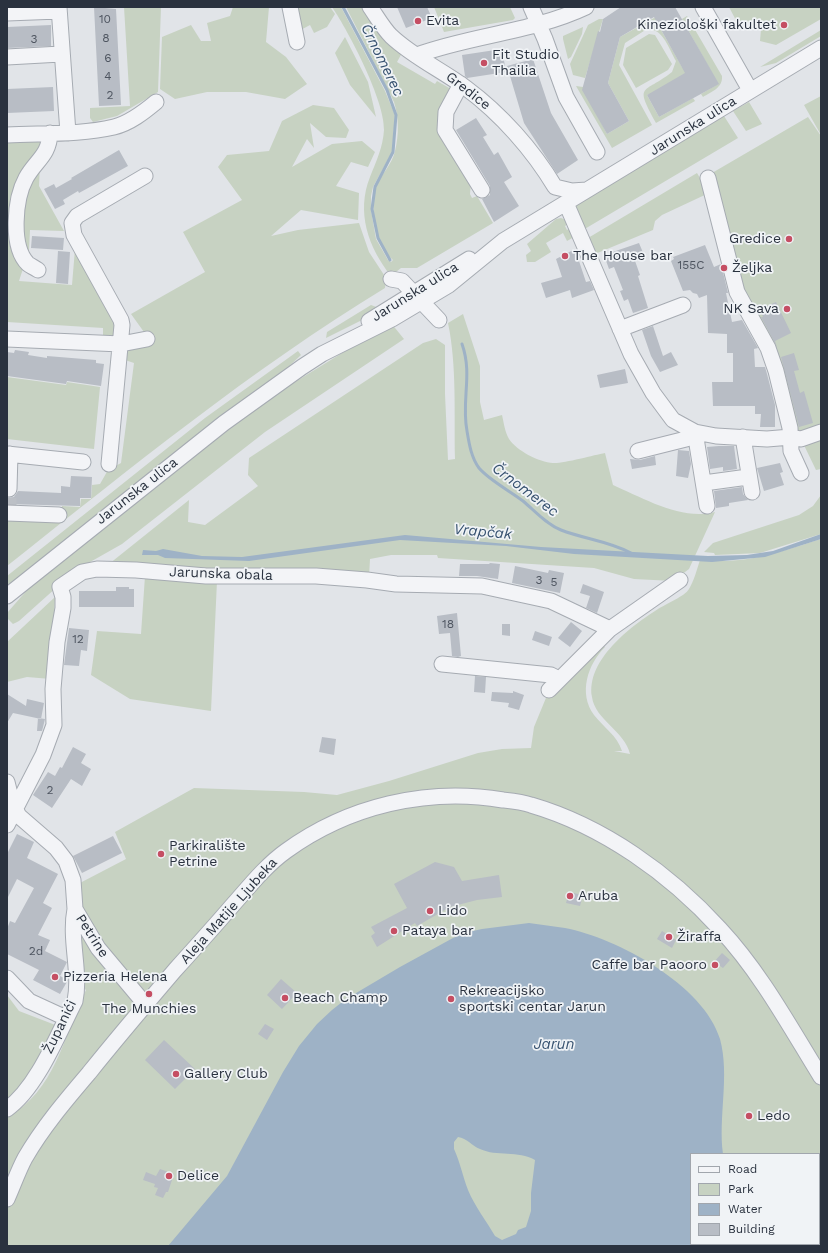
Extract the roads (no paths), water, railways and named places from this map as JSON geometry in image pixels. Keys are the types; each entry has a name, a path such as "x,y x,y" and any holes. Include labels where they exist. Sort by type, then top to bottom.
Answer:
{"street":[{"path":"290,7 297,42"},
{"name":"Gredice","path":"370,7 390,35 461,84 508,125 546,172 556,187"},
{"path":"531,7 539,24 566,97 597,152"},
{"path":"417,55 445,45 539,24 586,7"},
{"path":"703,7 750,90"},
{"path":"7,13 59,9 61,54 67,106 68,133"},
{"name":"Jarunska ulica","path":"7,596 97,522 270,389 282,375 305,357 332,339 354,330 454,281 503,241 821,48"},
{"path":"7,57 61,54"},
{"path":"461,84 446,112 445,130 482,190"},
{"path":"7,135 68,133 115,126 130,120 156,102"},
{"path":"38,270 28,264 20,251 16,234 16,215 25,179 47,150 50,133"},
{"path":"109,464 121,344 121,320 74,235 72,222 76,216 145,176"},
{"path":"708,178 737,292 768,348 776,371 791,437 791,451 801,474"},
{"path":"541,210 548,204 556,187 572,191 588,190"},
{"path":"566,203 631,354 650,387 673,420 695,432 716,436 767,439 791,437 801,439 821,432"},
{"name":"Jarunska ulica","path":"417,298 492,240 541,210 566,203"},
{"path":"391,279 402,281 439,320"},
{"path":"620,329 683,305"},
{"path":"7,339 121,344 147,339"},
{"path":"638,451 686,439 695,432"},
{"path":"695,432 707,506"},
{"path":"743,437 748,476 752,492"},
{"path":"10,489 9,454 83,462"},
{"path":"704,483 748,476"},
{"path":"7,513 58,515"},
{"name":"Jarunska obala","path":"14,808 44,755 54,725 53,689 57,642 63,608 63,597 60,587 82,572 97,569 136,570 206,576 316,576 396,584 482,586 551,601 610,629"},
{"path":"549,690 610,629 680,580"},
{"path":"442,664 545,674 559,679"},
{"name":"Petrine","path":"7,782 14,808 19,816 56,848 66,861 73,880 75,909 98,948 145,1004"},
{"name":"Aleja Matije Ljubeka","path":"7,1199 25,1159 47,1123 145,1004 256,878 284,852 313,833 349,816 390,803 420,797 450,795 479,796 530,804 584,826 634,854 681,891 719,928 741,953 763,984 821,1077"},
{"path":"7,826 14,808"},
{"name":"Županići","path":"7,1110 20,1098 35,1078 75,1001 77,991 72,936 75,909"},
{"path":"7,978 29,1001 66,1018"}],"water":[{"path":"821,534 821,539 765,557 712,562 574,554 506,546 400,540 249,561 165,558 158,555 142,555 143,550 156,551 163,549 202,556 242,557 405,535 541,547 708,556 747,555 773,551"},
{"name":"Jarun","path":"529,923 565,928 586,933 633,953 656,967 678,983 696,1000 711,1019 720,1039 723,1053 723,1153 690,1153 690,1245 760,1246 168,1246 227,1176 283,1072 299,1046 317,1024 346,999 400,967 453,938 468,932","holes":["458,1137 467,1140 477,1148 493,1153 522,1155 535,1160 531,1193 531,1211 526,1227 518,1230 516,1234 502,1240 495,1236 474,1202 468,1190 454,1149 454,1142"]}],"waterway":[{"name":"Črnomerec","path":"343,7 387,90 396,115 393,152 375,187 372,209 378,238 390,260"},
{"name":"Črnomerec","path":"462,344 467,366 465,409 467,431 472,455 479,468 488,477 523,501 546,521 561,530 614,546 631,553"}],"tunnel":[{"path":"9,489 9,513"}],"place":[{"name":"Evita","path":"418,21"},
{"name":"Kineziološki fakultet","path":"784,25"},
{"name":"Fit Studio Thailia","path":"484,63"},
{"name":"Gredice","path":"789,239"},
{"name":"The House bar","path":"565,256"},
{"name":"Željka","path":"724,268"},
{"name":"NK Sava","path":"787,309"},
{"name":"Parkiralište Petrine","path":"161,854"},
{"name":"Aruba","path":"570,896"},
{"name":"Lido","path":"430,911"},
{"name":"Pataya bar","path":"394,931"},
{"name":"Žiraffa","path":"669,937"},
{"name":"Caffe bar Paooro","path":"715,965"},
{"name":"Pizzeria Helena","path":"55,977"},
{"name":"The Munchies","path":"149,994"},
{"name":"Beach Champ","path":"285,998"},
{"name":"Rekreacijsko sportski centar Jarun","path":"451,999"},
{"name":"Gallery Club","path":"176,1074"},
{"name":"Ledo","path":"749,1116"},
{"name":"Delice","path":"169,1176"}],"water label":[{"name":"Vrapčak","path":"483,532"}]}
